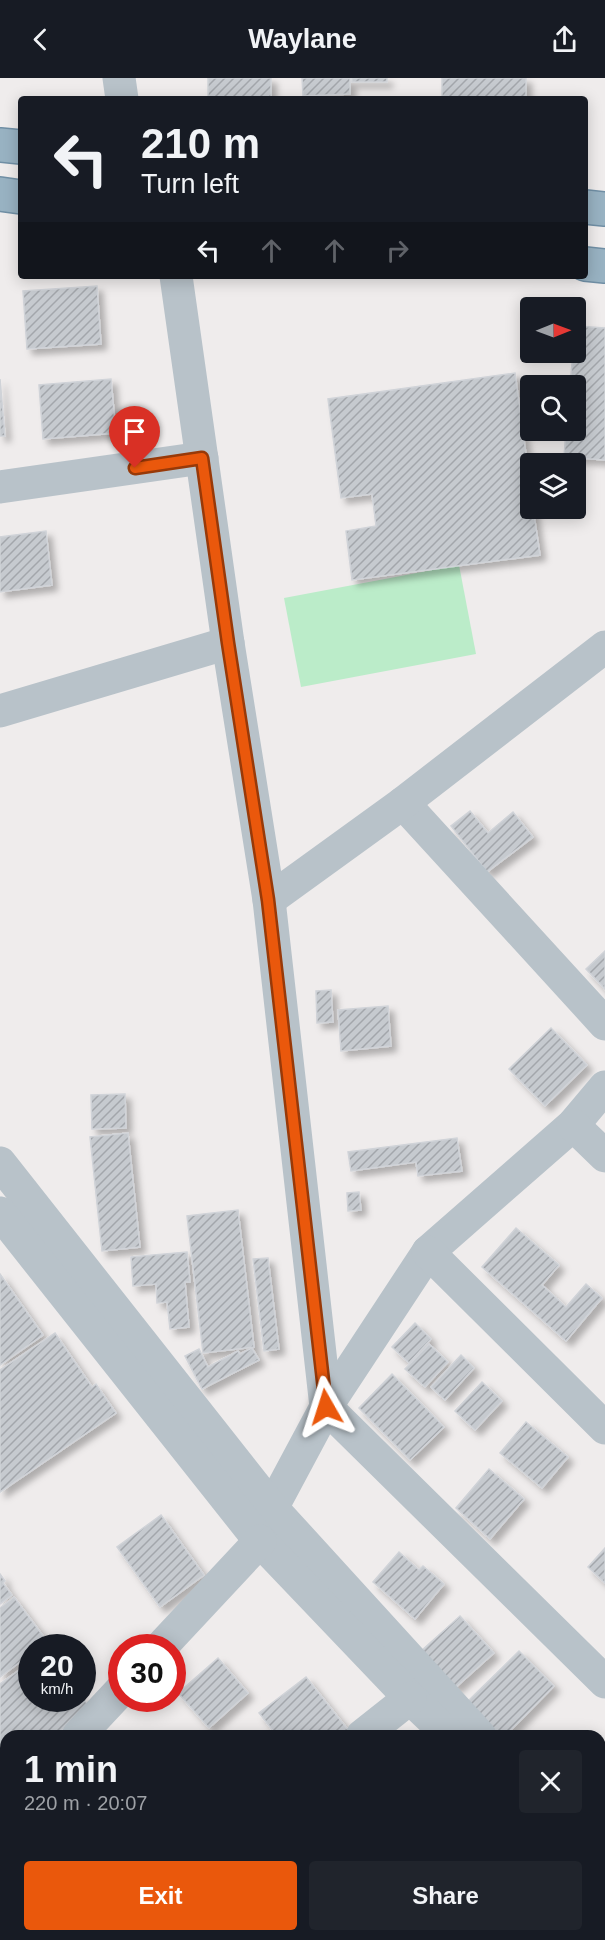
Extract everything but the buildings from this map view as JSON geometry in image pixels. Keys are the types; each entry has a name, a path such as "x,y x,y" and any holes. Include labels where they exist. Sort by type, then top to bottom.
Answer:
{"highway":[{"path":"0,145 18,147"},
{"path":"0,194 18,197"},
{"path":"588,207 605,209"},
{"path":"588,264 605,266"}],"street":[{"path":"119,78 122,96"},
{"path":"176,279 228,643 268,900 326,1407 605,1682"},
{"path":"0,487 202,458"},
{"path":"0,711 228,643"},
{"path":"268,900 403,803 605,647"},
{"path":"403,803 605,1024"},
{"path":"272,1508 326,1407 428,1252 573,1125 605,1087"},
{"path":"573,1125 605,1156"},
{"path":"0,1163 272,1508 475,1730"},
{"path":"0,1213 260,1541 410,1698 444,1730"},
{"path":"428,1252 605,1428"},
{"path":"173,1634 260,1541"},
{"path":"370,1730 410,1698"},
{"path":"84,1730 108,1704"}],"green space":[{"path":"459,565 476,654 301,687 284,598"}],"route":[{"path":"135,468 202,458 268,900 326,1407"}]}
